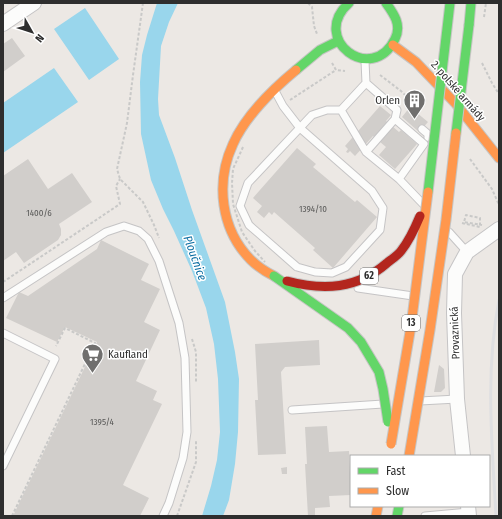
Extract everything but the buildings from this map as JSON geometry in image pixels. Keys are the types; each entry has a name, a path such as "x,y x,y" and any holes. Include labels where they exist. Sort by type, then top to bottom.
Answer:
{"main road":[{"path":"349,3 342,9 337,19 336,30 338,41 345,50 354,57 366,59 381,56 388,51 393,45 398,34 396,10 386,3"},
{"name":"13","path":"274,276 348,328 361,342 379,372 383,389 390,447 411,326 450,3"},
{"name":"13","path":"409,455 430,330 446,220 471,3"},
{"name":"62","path":"338,41 324,48 295,70 274,90 256,110 233,144 227,161 223,180 222,198 232,232 241,248 252,261 263,270 274,276 299,285 321,287 345,285 360,281 375,273 400,251 415,228 427,201"},
{"name":"2. polské armády","path":"393,45 416,62 456,104 499,158"}],"street":[{"path":"3,24 34,3"},
{"name":"Provaznická","path":"463,455 448,301 455,274 467,252 499,229"}],"lane":[{"path":"366,59 366,83 341,110 327,110 312,115 248,183 240,206 249,225 297,267 316,272 351,288 448,301"},
{"path":"366,83 397,110 405,114"},
{"path":"274,90 283,106 300,128 372,191 383,208 380,230 346,267 332,273 316,272"},
{"path":"341,110 366,152 399,179 467,252"},
{"path":"366,152 395,119 397,110"},
{"path":"395,119 424,144"},
{"path":"399,179 429,135 422,128"},
{"path":"3,298 106,232 124,226 139,231 148,239 159,261 179,323 186,358 187,432 183,458 169,503 163,516"},
{"path":"3,333 55,359 3,466"},
{"path":"410,402 457,399"},
{"path":"292,410 402,403"},
{"path":"425,516 469,512"}],"path":[{"path":"3,282 120,204 116,186 120,179 117,169 127,123 143,3"},
{"path":"308,3 312,7 314,26 318,37"},
{"path":"243,147 234,169 232,183 233,204 242,232 255,251 267,264"},
{"path":"459,223 480,226 480,222 480,218 466,215 464,222 476,224 482,225"},
{"path":"12,516 95,343 65,328 56,346"}],"water":[{"name":"Ploučnice","path":"157,3 178,3 169,22 161,46 158,99 159,115 225,302 239,379 238,432 235,464 229,500 223,516 202,516 217,460 220,432 218,379 214,344 206,308 192,271 151,180 141,134 140,82 142,55"},
{"path":"85,8 119,59 89,80 54,29"},
{"path":"54,68 78,102 3,153 3,103"}],"railway":[{"path":"496,516 491,381 492,354 499,300"}],"traffic: fast":[{"path":"349,3 339,17 336,30 340,43 348,52 360,58 372,58 385,52 395,39 398,29 397,24 392,11 386,3"},
{"path":"428,192 450,3"},
{"path":"469,25 471,3"},
{"path":"456,133 469,25"},
{"path":"296,70 320,50 338,41"},
{"path":"274,276 348,328 361,342 379,372 388,422"},
{"path":"397,516 399,507"}],"traffic: slow":[{"path":"393,45 416,62 456,104 499,158"},
{"path":"274,276 256,265 241,248 233,235 227,220 224,205 224,174 227,159 238,134 260,104 296,70"},
{"path":"409,455 430,330 446,220 456,133"},
{"path":"391,444 411,326 428,192"},
{"path":"376,516 378,507"}],"traffic: jam":[{"path":"287,281 327,287 340,286 364,278 376,272 399,253 409,239 420,216"}],"place":[{"name":"Orlen","path":"415,120"},
{"name":"Kaufland","path":"93,374"}]}
